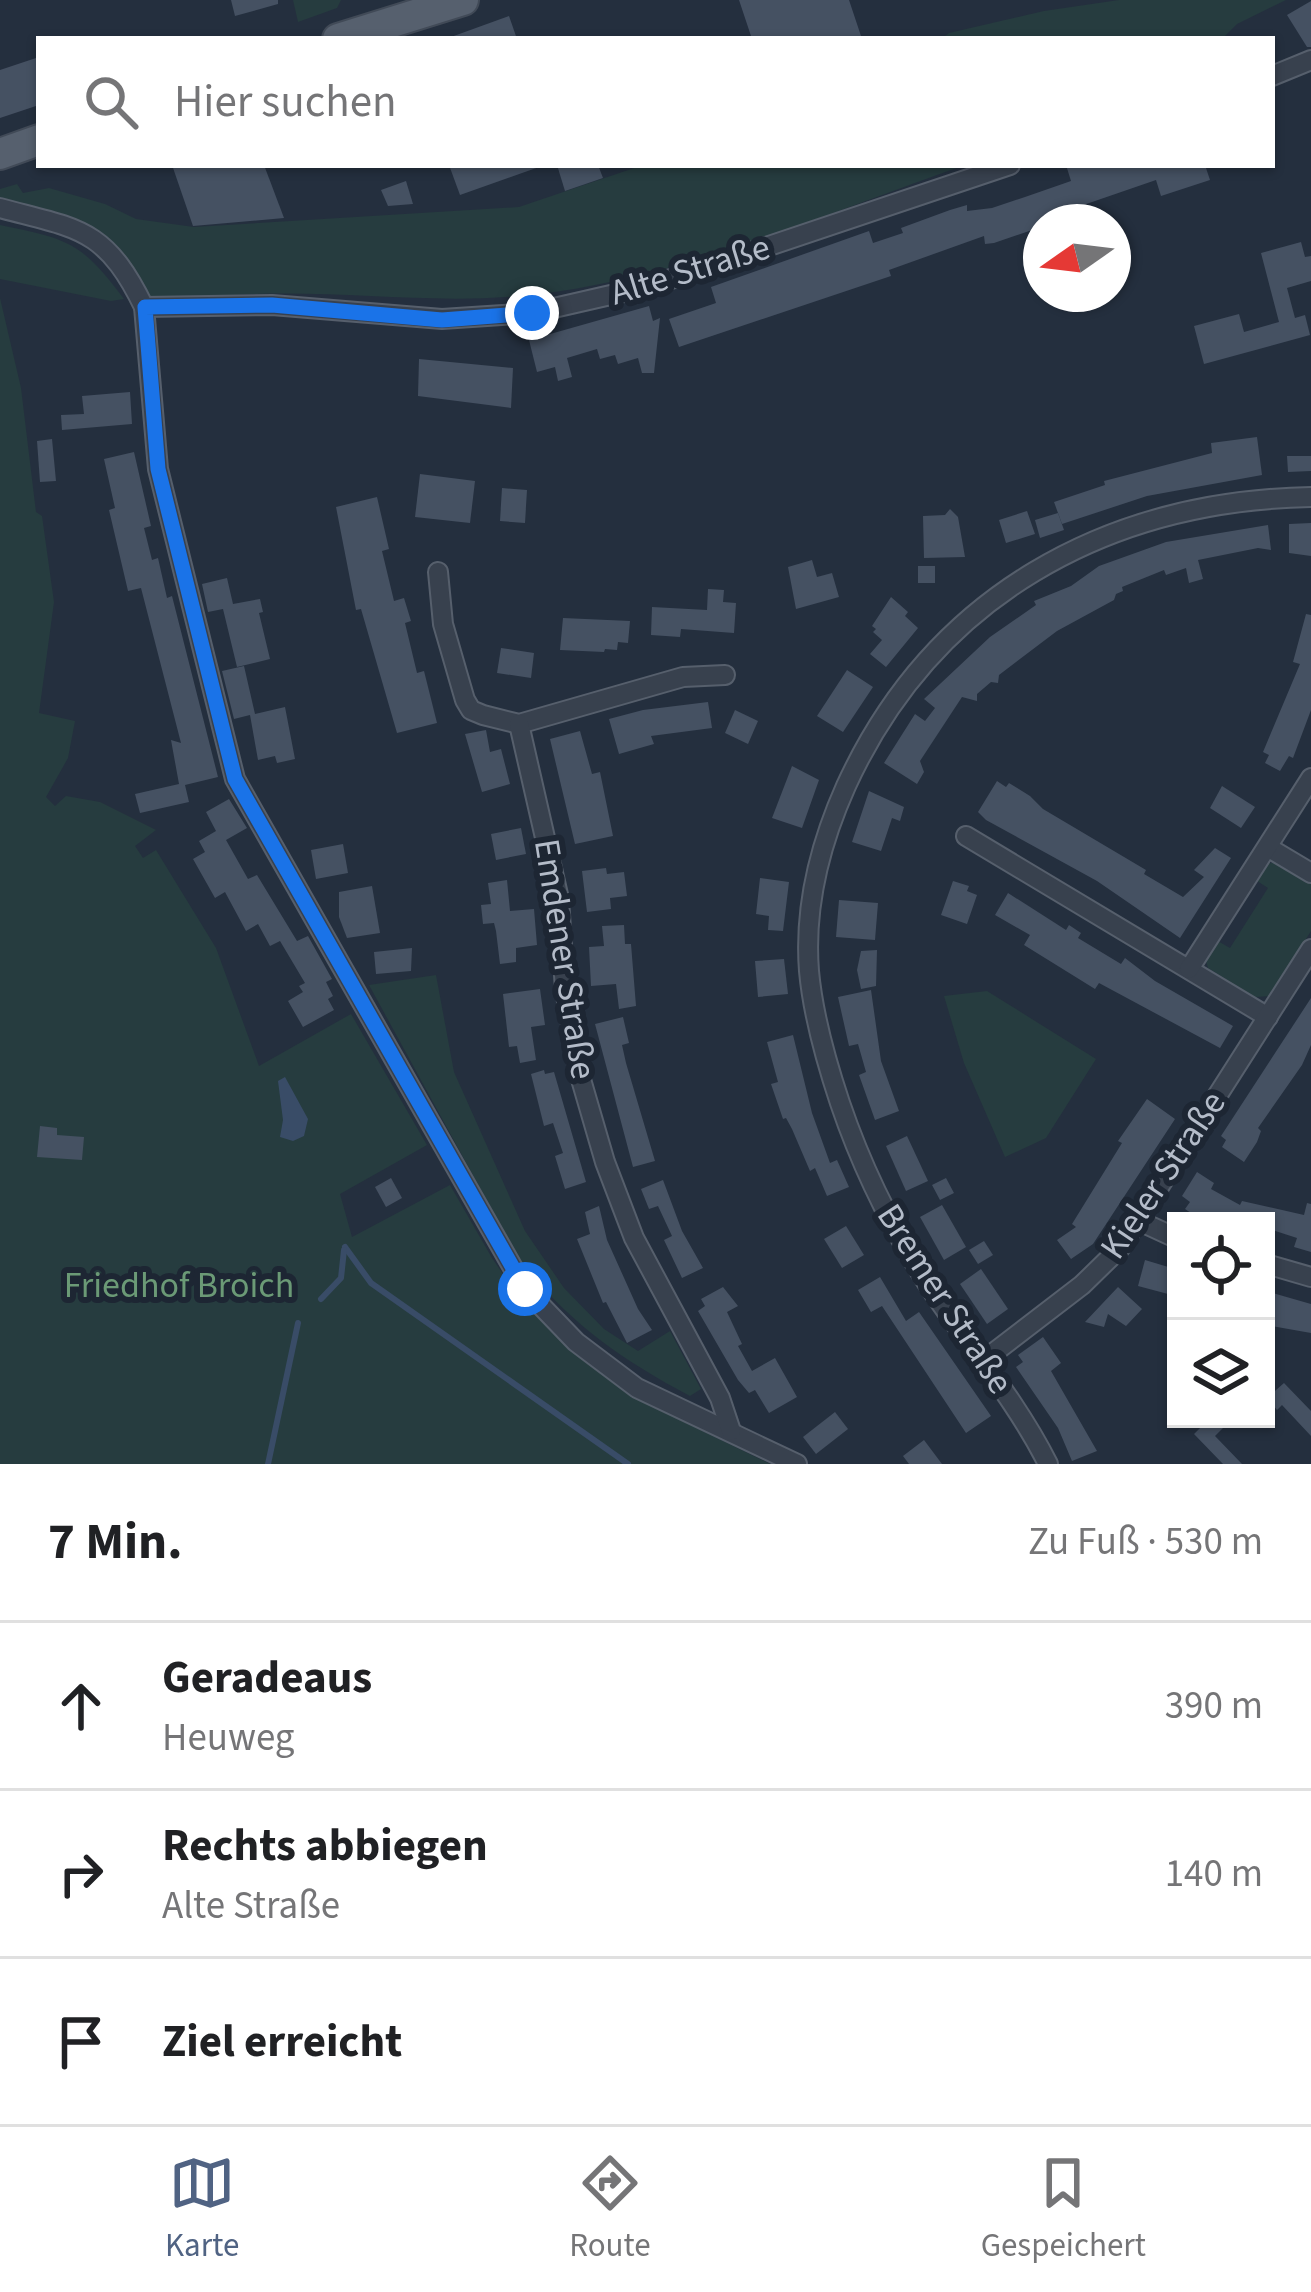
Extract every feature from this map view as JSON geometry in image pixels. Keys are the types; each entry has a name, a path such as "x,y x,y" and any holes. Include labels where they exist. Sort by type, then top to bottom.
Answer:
{"main road":[{"path":"343,36 389,11 463,0"},
{"path":"0,154 36,141"}],"street":[{"path":"1275,75 1311,60"},
{"name":"Alte Straße","path":"145,307 272,305 442,320 532,313 650,286 1001,168"},
{"path":"0,208 70,224 90,234 134,285 145,307 158,469 235,779 525,1289 576,1342 637,1388 797,1464"},
{"name":"Bremer Straße","path":"1048,1464 1030,1428 926,1281 878,1194 836,1087 819,1030 809,970 813,890 827,830 878,722 903,685 952,633 1038,568 1088,541 1147,520 1209,505 1311,497"},
{"path":"438,572 443,624 465,700 483,716 519,724 683,677 725,675"},
{"name":"Emdener Straße","path":"519,724 559,898 565,990 580,1076 605,1162 634,1238 719,1398 731,1431"},
{"path":"1189,969 1311,778"},
{"path":"965,836 1268,1017"},
{"path":"1269,848 1311,873"},
{"name":"Kieler Straße","path":"983,1360 1096,1273 1138,1220 1311,949"},
{"path":"1138,1220 1167,1234"},
{"path":"1275,1267 1311,1277"}],"green space":[{"path":"293,0 341,0 337,8 298,22"},
{"path":"1119,0 1286,0 1237,24 1225,36 945,36 1044,11"},
{"path":"634,168 957,168 695,260 585,287 496,298 257,294 148,303 92,230 0,205 0,189 17,184 23,193 49,188 105,204 136,219 194,227 519,207"},
{"path":"0,225 72,246 96,265 124,299 111,301 0,279"},
{"name":"Friedhof Broich","path":"0,298 21,388 36,512 42,516 54,602 39,713 75,721 68,758 46,797 55,806 66,796 100,802 156,830 135,846 143,858 156,850 216,948 259,1066 351,1014 427,1145 340,1194 352,1237 450,1185 523,1303 561,1337 629,1395 770,1464 0,1464"},
{"path":"1278,862 1311,884 1311,931 1270,996 1255,997 1208,968 1204,954 1216,940 1230,948 1268,888 1254,879 1266,864"},
{"path":"436,975 454,1072 525,1231 564,1288 604,1329 638,1351 670,1331 701,1389 690,1396 594,1336 516,1254 369,985"},
{"path":"987,991 1096,1059 1046,1138 1005,1157 964,1063 944,996"}],"water":[{"path":"285,1077 308,1119 304,1136 293,1141 280,1137 283,1120 278,1081"}],"building":[{"path":"231,0 278,0 278,4 235,16"},
{"path":"739,0 849,0 861,36 751,36"},
{"path":"1311,1 1311,47 1307,47 1287,15"},
{"path":"509,16 516,36 454,36"},
{"path":"36,58 36,106 0,118 0,70"},
{"path":"173,168 265,168 284,218 193,226"},
{"path":"450,168 536,168 460,195"},
{"path":"558,168 599,168 603,178 565,191"},
{"path":"1067,168 1206,168 1210,180 1161,196 1156,180 1086,204 1023,204 1023,233 985,244 984,236 889,270 891,276 679,347 669,319 716,303 711,287 869,231 873,243 950,210 967,205 967,211 992,208 1071,181"},
{"path":"406,181 413,204 388,206 381,190"},
{"path":"1301,242 1305,257 1311,256 1311,281 1287,288 1295,318 1305,315 1310,335 1204,364 1194,326 1239,314 1244,332 1279,322 1261,253"},
{"path":"649,306 653,321 660,318 654,373 642,373 638,358 618,364 615,355 600,359 597,349 567,358 572,377 558,381 555,367 537,372 529,340"},
{"path":"419,359 513,368 511,408 418,396"},
{"path":"130,392 132,424 62,430 61,415 84,414 82,396"},
{"path":"1257,437 1262,475 1147,496 1062,524 1054,502 1105,485 1104,481 1212,453 1211,443"},
{"path":"52,439 56,481 40,482 37,441"},
{"path":"134,452 151,526 144,528 152,560 158,558 167,598 172,596 218,777 185,785 189,802 140,813 135,794 179,784 171,740 181,743 141,588 128,591 109,510 115,508 104,459"},
{"path":"1287,456 1311,456 1311,471 1288,472"},
{"path":"420,474 475,481 470,523 415,517"},
{"path":"502,488 527,490 525,523 500,521"},
{"path":"377,497 389,549 382,551 394,601 404,598 417,673 424,671 437,723 397,733 361,609 356,610 336,507"},
{"path":"950,509 958,517 965,557 924,558 923,516 945,515"},
{"path":"1027,511 1035,534 1006,543 999,520"},
{"path":"1058,513 1064,530 1040,538 1035,520"},
{"path":"1311,523 1311,556 1289,553 1289,524"},
{"path":"1268,525 1271,550 1258,548 1198,560 1203,579 1189,583 1186,568 1166,575 1164,570 1122,587 1114,600 1057,631 999,675 998,683 991,682 977,694 977,701 962,697 920,761 924,772 917,784 884,763 915,714 925,721 935,708 924,699 990,637 1036,605 1034,601 1071,586 1099,566 1166,542"},
{"path":"812,560 817,577 832,573 839,597 796,609 788,567"},
{"path":"918,566 935,566 935,583 918,583"},
{"path":"227,578 233,604 260,599 270,659 237,667 223,609 208,612 202,584"},
{"path":"708,589 724,590 723,602 736,603 734,633 681,629 680,637 651,635 652,607 707,610"},
{"path":"891,597 918,628 886,667 870,654 882,640 872,626"},
{"path":"1306,614 1311,615 1311,710 1293,758 1289,756 1280,771 1265,763 1269,755 1263,752 1300,664 1293,662"},
{"path":"563,618 630,621 628,643 618,642 617,650 604,652 560,650"},
{"path":"501,648 534,653 531,678 497,673"},
{"path":"244,666 255,714 285,707 295,759 258,760 250,715 234,719 222,671"},
{"path":"847,670 873,687 843,732 817,716"},
{"path":"708,702 712,728 651,736 654,744 619,754 609,719"},
{"path":"735,710 758,721 748,744 725,733"},
{"path":"486,730 490,752 501,749 510,784 482,792 465,734"},
{"path":"580,731 592,774 600,772 613,836 575,844 550,739"},
{"path":"792,766 819,780 802,828 772,818"},
{"path":"997,781 1030,796 1043,809 1183,897 1204,877 1194,870 1215,848 1231,858 1180,938 1097,881 986,820 978,812"},
{"path":"1222,786 1255,807 1241,828 1210,808"},
{"path":"869,791 904,807 900,821 892,818 881,851 852,842"},
{"path":"229,799 247,828 226,840 248,879 257,875 297,941 308,936 332,979 326,982 334,1010 303,1027 288,1001 303,992 299,986 305,983 280,941 270,946 258,924 246,931 225,892 215,898 193,859 205,852 199,841 216,831 206,812"},
{"path":"521,828 526,854 496,860 491,834"},
{"path":"343,844 348,873 316,879 311,850"},
{"path":"606,868 607,874 624,872 627,896 610,898 611,909 587,912 582,871"},
{"path":"760,878 789,882 783,931 768,930 769,916 756,914"},
{"path":"507,880 510,911 534,909 537,945 516,948 516,962 500,964 494,923 483,924 481,905 491,904 488,883"},
{"path":"953,881 969,886 967,891 977,895 967,924 941,915"},
{"path":"372,886 380,933 347,938 339,917 339,892"},
{"path":"1008,893 1066,930 1069,925 1081,933 1078,938 1121,964 1125,958 1233,1026 1220,1048 1099,983 1095,989 1024,945 1030,935 995,915"},
{"path":"839,900 878,903 875,940 836,937"},
{"path":"624,925 625,944 631,944 636,1006 619,1009 616,984 591,986 589,947 604,946 602,926"},
{"path":"412,948 411,971 376,974 374,952"},
{"path":"877,950 876,986 861,989 857,970 861,951"},
{"path":"784,959 788,994 758,997 755,961"},
{"path":"540,989 545,1025 531,1027 536,1060 520,1063 517,1046 509,1047 503,994"},
{"path":"871,990 881,1061 899,1111 875,1120 859,1075 866,1072 858,1044 849,1046 838,997"},
{"path":"1311,998 1311,1045 1258,1128 1257,1142 1244,1162 1222,1147 1226,1140 1221,1136"},
{"path":"623,1017 629,1043 622,1045 626,1063 655,1161 633,1167 595,1024"},
{"path":"793,1035 830,1163 837,1160 849,1187 827,1196 783,1119 771,1084 778,1082 767,1042"},
{"path":"544,1070 545,1074 554,1072 586,1182 565,1189 555,1156 563,1153 553,1123 544,1126 531,1074"},
{"path":"1147,1099 1175,1119 1093,1244 1071,1259 1057,1240 1076,1227 1072,1224 1122,1143 1118,1141"},
{"path":"40,1126 57,1128 57,1135 84,1137 82,1160 37,1157"},
{"path":"907,1136 928,1181 906,1191 886,1146"},
{"path":"1197,1172 1214,1183 1211,1189 1240,1205 1242,1201 1304,1215 1307,1203 1311,1204 1311,1252 1294,1247 1297,1238 1275,1231 1275,1212 1190,1212 1185,1209 1190,1202 1182,1196"},
{"path":"391,1178 402,1198 386,1207 375,1187"},
{"path":"946,1178 954,1193 940,1200 932,1185"},
{"path":"663,1180 682,1231 703,1268 682,1278 664,1240 672,1236 658,1206 649,1209 641,1189"},
{"path":"942,1205 966,1247 944,1260 920,1217"},
{"path":"599,1206 607,1240 652,1330 627,1343 603,1303 577,1239 590,1234 585,1212"},
{"path":"846,1226 864,1255 842,1268 824,1239"},
{"path":"984,1241 993,1255 978,1264 969,1250"},
{"path":"1145,1260 1167,1267 1167,1294 1138,1286"},
{"path":"981,1269 1008,1309 987,1324 960,1284"},
{"path":"880,1277 906,1321 919,1312 991,1416 966,1433 882,1306 871,1312 858,1290"},
{"path":"723,1287 738,1306 727,1312 752,1371 775,1358 797,1397 769,1413 755,1390 749,1393 738,1380 698,1311 705,1306 701,1299"},
{"path":"1118,1287 1142,1309 1126,1326 1108,1314 1104,1327 1085,1322"},
{"path":"1275,1294 1311,1304 1311,1333 1275,1327"},
{"path":"1043,1337 1061,1363 1051,1371 1097,1451 1072,1461 1058,1428 1016,1367 1023,1362 1018,1355"},
{"path":"1284,1383 1311,1411 1311,1436 1282,1405 1275,1408 1275,1391"},
{"path":"835,1412 848,1429 816,1454 803,1437"},
{"path":"1200,1428 1223,1428 1215,1436 1242,1464 1223,1464 1194,1434"},
{"path":"924,1440 942,1464 909,1464 903,1456"}],"waterway":[{"path":"345,1247 371,1283 628,1464"},
{"path":"321,1299 341,1278 344,1250"},
{"path":"268,1464 298,1323"}],"route":[{"path":"525,1289 235,779 158,469 145,307 272,305 442,320 532,313"}]}
